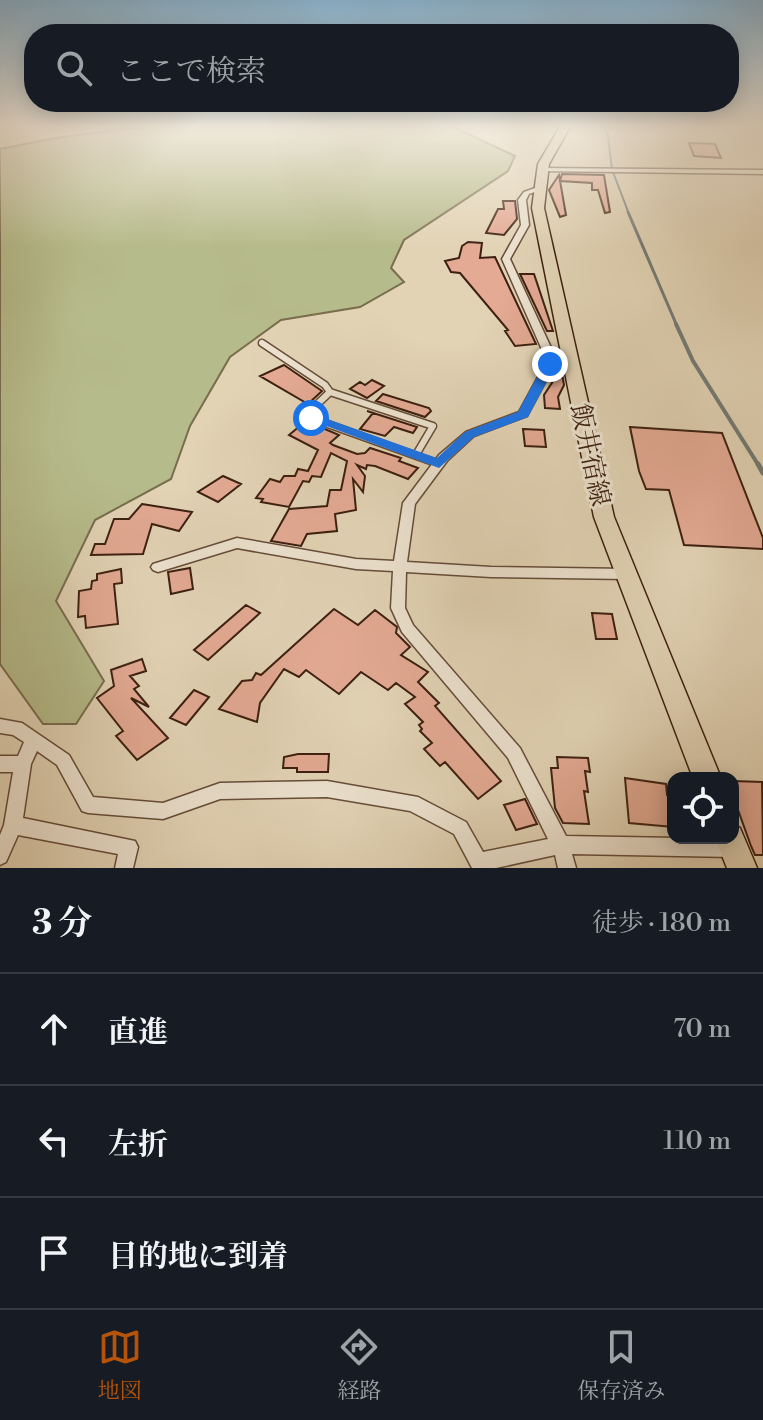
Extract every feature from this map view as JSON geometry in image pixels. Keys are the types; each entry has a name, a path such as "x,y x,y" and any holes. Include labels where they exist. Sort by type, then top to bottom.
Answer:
{"main road":[{"name":"飯井宿線","path":"541,166 538,208 604,517 705,772"}],"street":[{"path":"540,169 763,172"},
{"path":"538,189 526,193 522,200 525,225 506,259 548,352 550,364 523,414 470,434 439,464 409,503 398,608 407,628 514,753 561,845 567,868"},
{"path":"158,567 237,543 356,564 491,572 627,574"},
{"path":"0,726 16,728 63,760 88,805 163,811 220,791 327,789 412,803 460,828 481,865 561,845 736,851"},
{"path":"0,856 13,825 23,764 33,740"},
{"path":"0,764 23,764"},
{"path":"13,825 129,847 124,868"}],"lane":[{"path":"262,343 325,385 330,392 433,426 417,453"},
{"path":"330,392 310,411 311,418 417,453 439,464"}],"green space":[{"path":"0,166 511,166 508,171 404,240 391,268 404,282 360,307 281,320 230,357 190,426 171,479 95,520 56,601 104,681 76,724 43,724 0,664"}],"building":[{"path":"562,174 604,175 610,212 605,213 598,190 592,190 592,183 560,181"},
{"path":"559,175 566,215 560,217 549,190"},
{"path":"503,201 515,201 517,219 504,235 486,233 498,209 504,209"},
{"path":"468,242 482,243 480,258 495,257 536,344 515,346 505,331 508,330 460,273 451,272 445,261 459,258 462,246"},
{"path":"520,274 534,274 553,331 547,331"},
{"path":"284,365 322,391 308,404 260,376"},
{"path":"561,369 564,385 558,397 560,409 545,408 544,395"},
{"path":"372,380 384,386 367,398 350,389 360,382 365,385"},
{"path":"383,394 431,411 425,417 376,401"},
{"path":"367,411 417,427 413,433 394,427 385,436 360,429 373,413"},
{"path":"306,421 339,435 330,443 333,445 357,454 365,453 370,448 401,458 399,461 418,468 408,479 375,466 367,465 366,469 357,465 365,476 363,492 353,479 356,510 335,514 337,531 307,534 301,546 271,541 289,509 327,506 330,490 341,490 347,461 331,453 321,477 312,476 309,482 303,481 289,507 261,502 263,499 256,498 270,479 280,482 284,476 295,476 298,469 308,471 318,450 289,435"},
{"path":"630,427 722,433 763,538 763,549 684,545 669,490 646,489"},
{"path":"523,429 544,430 546,447 525,446"},
{"path":"223,476 241,484 218,502 198,492"},
{"path":"142,504 192,512 179,531 152,524 143,554 91,555 95,544 105,544 114,519 129,519"},
{"path":"190,568 193,589 171,594 168,572"},
{"path":"121,569 122,583 114,584 118,624 86,628 85,616 78,617 79,591 91,589 97,574"},
{"path":"246,605 260,613 208,660 194,650"},
{"path":"334,609 358,625 375,610 397,627 396,633 410,647 401,655 428,672 418,682 439,703 435,706 501,781 478,799 445,762 440,766 424,749 432,743 420,731 419,725 423,722 405,704 415,697 396,683 388,690 361,672 339,694 306,670 299,677 284,669 260,703 257,722 219,709 242,681 252,680 256,673 261,675"},
{"path":"592,613 612,614 617,639 596,639"},
{"path":"142,659 146,671 130,676 139,686 134,689 149,707 131,698 168,738 137,760 116,736 123,731 97,698 114,686 111,670"},
{"path":"194,690 209,697 186,725 170,718"},
{"path":"329,754 328,772 297,772 297,768 283,768 284,757"},
{"path":"557,757 588,758 590,772 585,771 588,792 584,791 589,824 563,823 555,808 551,768 558,768"},
{"path":"625,778 666,784 667,826 629,823"},
{"path":"739,781 762,782 763,855 755,855 739,813"},
{"path":"525,799 537,824 516,830 504,805"}],"waterway":[{"path":"611,166 612,170"},
{"path":"613,172 629,214"},
{"path":"628,212 677,326"},
{"path":"676,324 693,361 759,466"},
{"path":"758,464 763,473"}],"route":[{"path":"311,418 417,453 439,464 470,434 523,414 550,364"}]}
